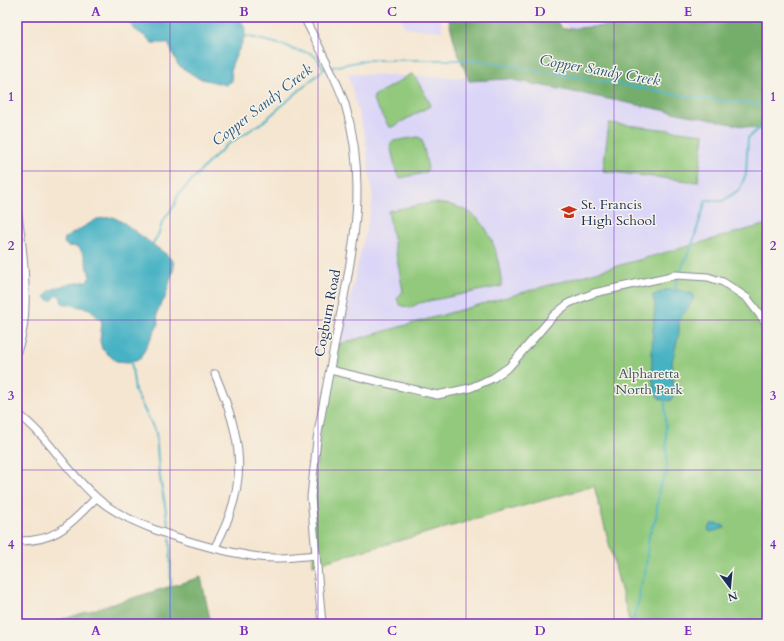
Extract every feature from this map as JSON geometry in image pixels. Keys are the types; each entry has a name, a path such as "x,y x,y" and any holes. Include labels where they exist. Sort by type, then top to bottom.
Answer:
{"street":[{"name":"Cogburn Road","path":"304,17 338,85 350,124 357,168 358,188 356,228 317,439 312,474 311,497 322,624"},
{"path":"17,209 22,240 25,321 21,341 17,351"},
{"path":"330,370 437,395 470,388 493,378 509,367 554,315 569,303 594,293 676,275 701,276 723,282 747,298 767,324"},
{"path":"215,374 233,424 239,470 237,495 231,514 215,547"},
{"path":"17,413 56,450 96,498 117,512 148,526 188,540 252,556 287,558 316,555"},
{"path":"17,541 32,542 51,537 64,529 96,498"}],"shaded area":[{"path":"401,17 441,17 442,31 405,28"},
{"path":"551,17 676,17 593,42"},
{"name":"St. Francis High School","path":"348,74 511,79 767,131 767,224 339,344 373,201 365,137"}],"green space":[{"path":"448,17 553,17 563,29 726,17 767,17 767,131 509,79 469,81 456,48"},
{"path":"411,74 414,75 430,103 430,106 392,127 389,127 373,100 374,96"},
{"path":"609,123 704,134 698,182 603,171"},
{"path":"418,137 422,139 428,169 425,173 400,178 397,175 390,145 393,141"},
{"path":"430,203 449,205 464,209 484,226 496,253 502,286 419,303 410,308 400,305 397,299 403,291 388,211"},
{"name":"Alpharetta North Park","path":"767,224 767,624 630,624 594,486 313,565 315,479 324,399 339,344"},
{"path":"201,577 211,624 47,624"}],"water":[{"path":"126,17 237,17 243,23 245,30 242,43 232,64 232,81 226,85 198,78 178,65 168,43 152,43 149,39 131,26"},
{"path":"113,217 124,223 167,255 173,261 174,267 165,298 157,312 158,325 140,359 128,362 116,361 102,349 100,341 102,322 90,309 62,303 60,296 56,295 53,300 48,300 45,297 47,293 57,287 87,281 90,277 84,255 78,247 67,246 64,243 65,238 97,219"},
{"path":"666,290 679,290 693,294 693,301 679,320 679,333 672,362 674,395 670,401 662,400 658,397 655,390 652,366 655,303 652,296"},
{"path":"711,524 718,524 724,526 725,528 710,532 708,529"}],"waterway":[{"path":"246,36 287,46 294,50 310,53 317,58 324,69"},
{"name":"Copper Sandy Creek","path":"151,247 159,233 162,222 174,206 178,195 209,162 227,145 263,122 324,69 367,60 476,60 699,98 767,105"},
{"path":"674,291 693,242 706,200 723,201 740,189 746,174 748,138 767,121"},
{"name":"Copper Sandy Creek","path":"131,360 135,391 156,433 159,472 169,528"},
{"path":"632,624 639,600 640,587 645,573 649,535 656,518 659,489 667,472 665,399"},
{"name":"Copper Sandy Creek","path":"168,624 171,593 170,538"}],"place":[{"name":"St. Francis High School","path":"569,212"}]}
